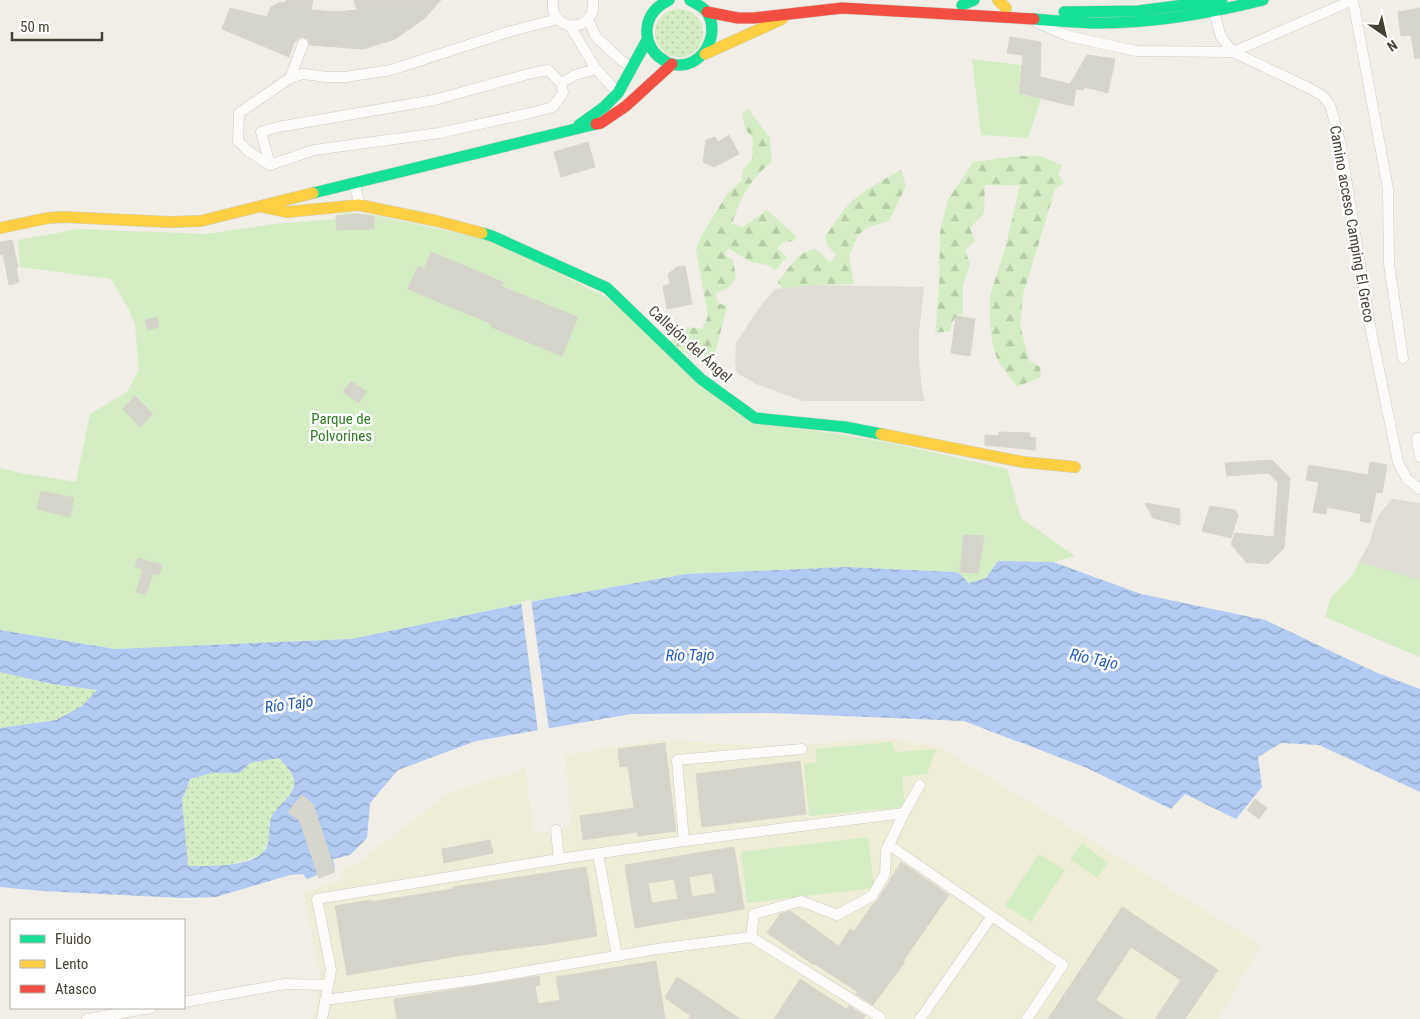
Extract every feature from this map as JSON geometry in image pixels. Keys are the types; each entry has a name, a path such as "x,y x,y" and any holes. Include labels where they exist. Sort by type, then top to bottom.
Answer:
{"main road":[{"path":"574,128 604,107 618,92 647,40 648,21 652,12 659,5 669,0"},
{"path":"690,0 705,7 741,18 792,15 883,0 962,5 1002,4 1075,13 1168,8 1222,0"},
{"path":"962,5 974,0"},
{"path":"842,8 1092,23 1153,20 1214,12 1263,0"},
{"path":"705,7 713,29 712,38 705,54"},
{"path":"647,40 656,55 664,61 672,64 690,63 705,54 792,15"},
{"path":"0,228 48,218 64,217 170,222 201,221 263,207 574,128 601,123 626,106 672,64"},
{"name":"Callejón del Ángel","path":"263,207 287,212 359,205 437,220 492,236 607,288 701,378 755,418 845,427 1023,462 1075,466"}],"street":[{"path":"553,0 554,13 563,24 570,26 577,26 588,19 594,7 593,0"},
{"path":"1031,20 1068,36 1136,50 1233,52 1353,0 1388,189 1389,264 1403,358"},
{"path":"1214,12 1222,37 1233,52"},
{"path":"270,165 248,151 238,140 239,113 290,78 303,74 345,77 391,70 508,32 558,19"},
{"path":"588,19 596,37 632,68"},
{"path":"570,26 596,69 618,92"},
{"path":"290,78 303,44"},
{"name":"Camino acceso Camping El Greco","path":"1233,52 1309,88 1323,96 1330,106 1340,140 1371,331 1398,462 1408,479 1420,489"},
{"path":"561,83 575,75 596,69"},
{"path":"548,70 561,83 563,93 553,107 544,110 439,133 314,150 270,165 261,132 278,127 434,100 548,70"},
{"path":"354,184 359,205"},
{"path":"1417,438 1420,457"},
{"path":"684,841 677,760 802,749"},
{"path":"751,937 754,914 801,901 837,915 872,896 885,874 886,851 920,785"},
{"path":"322,1019 331,970 317,899 559,859 904,813"},
{"path":"556,830 559,859"},
{"path":"889,845 1063,965 1027,1019"},
{"path":"598,854 617,956"},
{"path":"920,1019 992,916"},
{"path":"325,1000 475,980 617,956 751,937 880,1017"},
{"path":"185,1002 285,984 327,985"},
{"path":"87,1019 145,1009"}],"shaded area":[{"path":"812,285 924,287 919,332 919,360 925,401 803,401 756,384 737,373 735,363 736,343 759,308 775,289"},
{"path":"1392,499 1420,503 1420,580 1359,562 1369,544 1378,516"},
{"path":"892,739 940,747 1261,945 1218,1019 313,1019 320,976 304,893 343,880 341,869 355,865 449,793 525,768 534,833 571,828 565,755 660,740 769,746"}],"green space":[{"path":"679,9 688,11 696,16 701,24 703,33 701,42 696,50 688,55 679,57 670,55 662,50 657,42 655,33 657,24 662,16 670,11"},
{"path":"972,59 1021,65 1018,93 1041,99 1028,138 981,135"},
{"path":"748,109 770,138 772,161 747,189 732,224 743,227 767,210 797,237 794,241 784,242 777,248 787,257 775,270 767,265 751,262 728,248 725,255 733,260 736,278 728,288 715,294 718,303 727,306 714,357 685,353 670,341 687,327 702,329 708,316 696,249 701,237 727,194 742,180 743,170 752,159 753,140 745,128 742,114"},
{"path":"1018,156 1040,156 1062,165 1058,174 1064,183 1055,189 1023,295 1020,325 1029,360 1040,367 1041,377 1017,387 998,361 993,346 990,296 1006,245 1020,185 985,185 984,213 970,228 975,241 965,250 970,264 963,285 963,314 958,314 952,322 950,331 935,333 939,289 940,232 948,200 973,162"},
{"path":"901,170 906,186 889,221 868,227 858,235 849,256 854,284 812,285 782,289 778,282 794,261 804,253 816,249 830,262 834,259 836,255 827,245 825,237 840,215 851,202 863,193"},
{"name":"Parque de Polvorines","path":"347,213 368,214 495,241 613,301 754,423 839,434 896,444 1007,469 1021,518 1075,556 1053,562 998,561 986,578 968,583 959,573 955,572 845,567 686,574 540,600 351,639 115,649 0,630 0,468 76,482 90,414 127,392 139,370 135,325 128,308 111,279 20,267 18,240 79,229 206,234 274,224 336,219 336,215"},
{"path":"1392,499 1420,503 1420,657 1325,617 1331,597 1352,576 1369,544 1378,516"},
{"path":"0,672 52,684 98,690 82,706 55,720 0,728"},
{"path":"892,742 895,752 936,749 927,774 902,777 905,807 809,816 804,764 817,762 815,749"},
{"path":"279,758 291,770 294,782 290,794 269,824 270,840 261,855 223,866 187,866 182,800 190,779 212,773 240,773 250,763"},
{"path":"868,837 874,888 747,903 741,852"},
{"path":"1082,843 1108,863 1097,878 1070,859"},
{"path":"1039,854 1065,870 1031,922 1005,905"}],"water":[{"name":"Río Tajo","path":"998,561 1053,562 1141,594 1265,620 1375,672 1420,689 1420,792 1319,745 1281,743 1258,757 1262,787 1236,819 1185,794 1171,809 1087,768 964,721 770,713 631,714 476,741 398,770 370,803 367,838 350,855 333,859 335,868 307,879 303,874 290,875 216,897 182,898 0,887 0,728 56,720 82,706 97,690 52,684 0,672 0,630 115,649 351,639 540,600 686,574 845,567 955,572 959,573 969,583 986,578","holes":["279,758 292,774 294,785 290,795 272,816 267,847 264,851 253,859 235,864 188,866 182,800 190,779 212,773 240,773 250,763"]}],"pier":[{"path":"531,599 549,730 538,732 521,602"}],"building":[{"path":"287,0 313,0 311,10 336,12 357,10 354,0 441,0 425,18 395,39 363,49 310,45 308,39 302,37 294,42 289,57 222,29 230,8 267,17 271,7"},
{"path":"1420,8 1420,58 1415,59 1411,35 1401,36 1398,12"},
{"path":"1010,37 1041,42 1040,77 1070,84 1087,55 1115,59 1108,93 1084,87 1083,90 1076,89 1073,106 1019,93 1023,55 1007,53"},
{"path":"729,135 739,154 714,167 703,162 706,140 715,137 718,142"},
{"path":"588,142 595,167 561,177 554,152"},
{"path":"359,214 374,217 374,229 337,230 336,216"},
{"path":"12,240 19,282 9,285 3,254 0,255 0,242"},
{"path":"431,252 503,282 501,286 578,317 562,356 491,327 492,324 408,289 418,266 424,269"},
{"path":"685,266 692,304 667,309 663,286 670,284 668,274 677,267"},
{"path":"956,316 975,319 970,356 951,353"},
{"path":"157,317 159,327 148,330 145,320"},
{"path":"351,381 367,392 359,403 343,392"},
{"path":"135,396 153,414 140,427 123,409"},
{"path":"999,432 1030,433 1029,437 1036,438 1035,450 985,445 985,435 999,436"},
{"path":"1272,460 1290,478 1284,548 1268,564 1246,562 1231,544 1235,533 1274,537 1278,483 1269,473 1227,476 1225,463"},
{"path":"1370,462 1387,465 1382,493 1376,492 1370,523 1360,521 1361,514 1327,507 1326,514 1313,512 1319,482 1306,480 1309,465 1368,475"},
{"path":"41,491 74,498 70,517 37,509"},
{"path":"1145,503 1180,509 1180,525 1153,518"},
{"path":"1210,506 1235,510 1238,515 1231,538 1202,531"},
{"path":"964,535 984,536 978,573 960,572"},
{"path":"138,558 162,565 159,575 153,573 146,595 136,592 143,569 135,567"},
{"path":"665,743 676,831 638,836 637,832 583,840 580,816 634,808 628,766 620,767 618,749"},
{"path":"800,761 806,814 702,827 696,774"},
{"path":"302,795 313,804 335,872 319,878 300,821 288,812"},
{"path":"1255,799 1267,808 1259,819 1247,810"},
{"path":"490,840 493,853 444,863 442,849"},
{"path":"734,847 744,909 635,928 625,865","holes":["712,873 716,893 692,897 689,877","674,879 678,899 652,903 648,883"]},
{"path":"901,862 949,895 903,961 905,962 873,1005 856,994 858,992 767,933 780,914 790,911 839,946 850,929 854,931 873,904 878,900"},
{"path":"586,867 597,936 463,955 347,975 335,906 371,900 371,902 453,889 453,887"},
{"path":"1122,907 1218,970 1185,1019 1155,1019 1181,980 1131,947 1096,1000 1124,1019 1048,1019"},
{"path":"656,961 665,1019 397,1019 394,999 539,976 540,985 535,986 538,1004 560,1000 556,977"},
{"path":"677,977 740,1019 688,1019 691,1016 665,998"},
{"path":"800,979 846,1009 849,1006 865,1016 863,1019 774,1019"}],"traffic: fast":[{"path":"669,0 657,8 651,15 647,29 648,38 658,56 670,64 682,65 700,57 706,49 712,30 711,20 706,11 690,0"},
{"path":"962,5 974,0"},
{"path":"1064,12 1138,11 1222,0"},
{"path":"1034,19 1092,23 1135,22 1199,14 1263,0"},
{"path":"579,125 604,107 618,93 647,40"},
{"path":"313,193 596,124"},
{"path":"482,233 607,288 701,379 755,418 845,427 881,434"}],"traffic: slow":[{"path":"998,0 1006,8"},
{"path":"705,54 782,19"},
{"path":"0,228 48,218 64,217 169,222 201,221 313,193"},
{"path":"263,207 287,212 359,205 437,221 482,233"},
{"path":"881,434 1023,462 1075,467"}],"traffic: jam":[{"path":"707,12 738,18 754,18 842,8 1034,19"},
{"path":"596,124 601,123 626,106 672,64"}]}
